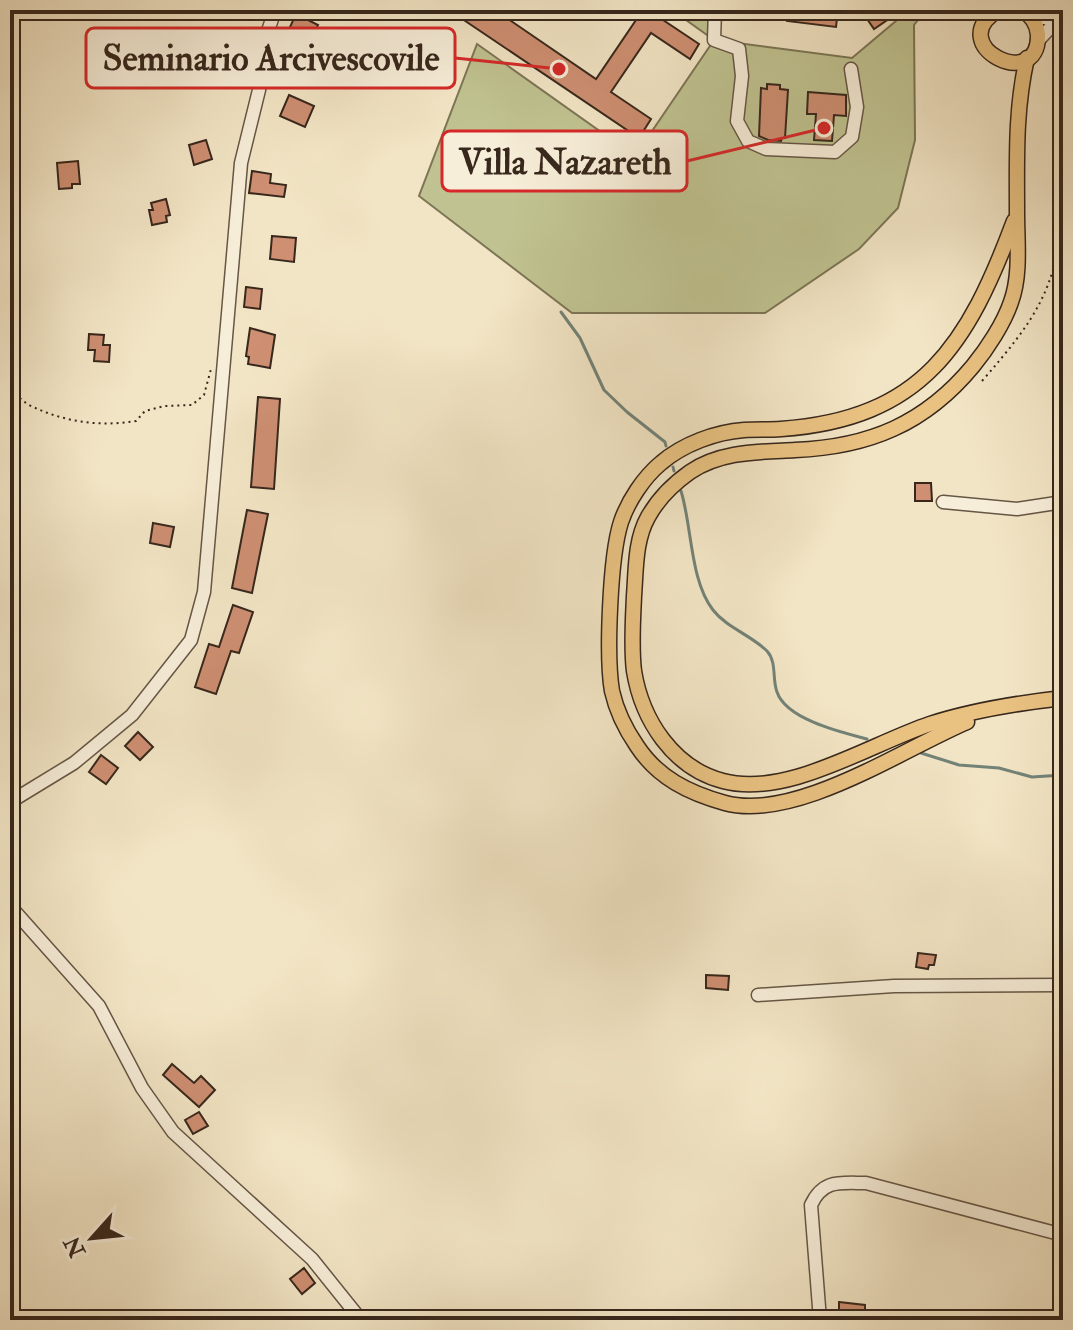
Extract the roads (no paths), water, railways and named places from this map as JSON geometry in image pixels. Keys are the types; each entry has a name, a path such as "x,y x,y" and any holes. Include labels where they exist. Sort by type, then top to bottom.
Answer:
{"main road":[{"path":"974,10 983,28 985,47 996,59 1012,63 1027,58"},
{"path":"983,28 986,20 998,10"},
{"path":"1024,11 1036,25 1037,42 1027,58 1018,98 1017,262 1012,301 975,364 944,397 890,432 861,442 724,457 693,470 675,483 647,518 639,541 633,614 634,669 641,701 654,727 674,754 697,771 721,781 750,786 780,782 812,772 931,724 1007,704 1063,698"},
{"path":"1004,62 1012,74 1018,98"},
{"path":"1007,704 800,799 766,806 733,805 680,787 656,770 637,746 623,720 613,692 612,574 621,522 639,489 660,464 678,451 709,438 743,430 778,430 841,422 870,412 924,376 955,344 992,279 1017,213"}],"street":[{"path":"10,802 74,763 132,715 191,640 204,592 241,163 259,90 260,55 275,10"},
{"path":"715,10 714,40 739,49 742,76 737,121 748,141 766,149 835,152 852,137 857,107 851,69"},
{"path":"1024,11 1063,21"},
{"path":"1037,42 1050,28 1063,21"},
{"path":"943,502 1017,509 1063,502"},
{"path":"10,906 99,1006 142,1088 173,1132 312,1259 361,1320"},
{"path":"758,995 894,986 1063,985"},
{"path":"820,1320 811,1205 817,1192 833,1184 866,1183 1063,1235"}],"waterway":[{"path":"561,312 580,338 604,390 666,446"},
{"path":"673,467 674,471"},
{"path":"681,491 700,584 713,610 767,651 772,660 777,692 791,710 815,723 867,739"},
{"path":"921,753 959,765 999,768 1032,777 1063,775"}],"place":[{"name":"Seminario Arcivescovile","path":"559,69"},
{"name":"Villa Nazareth","path":"824,128"}]}
